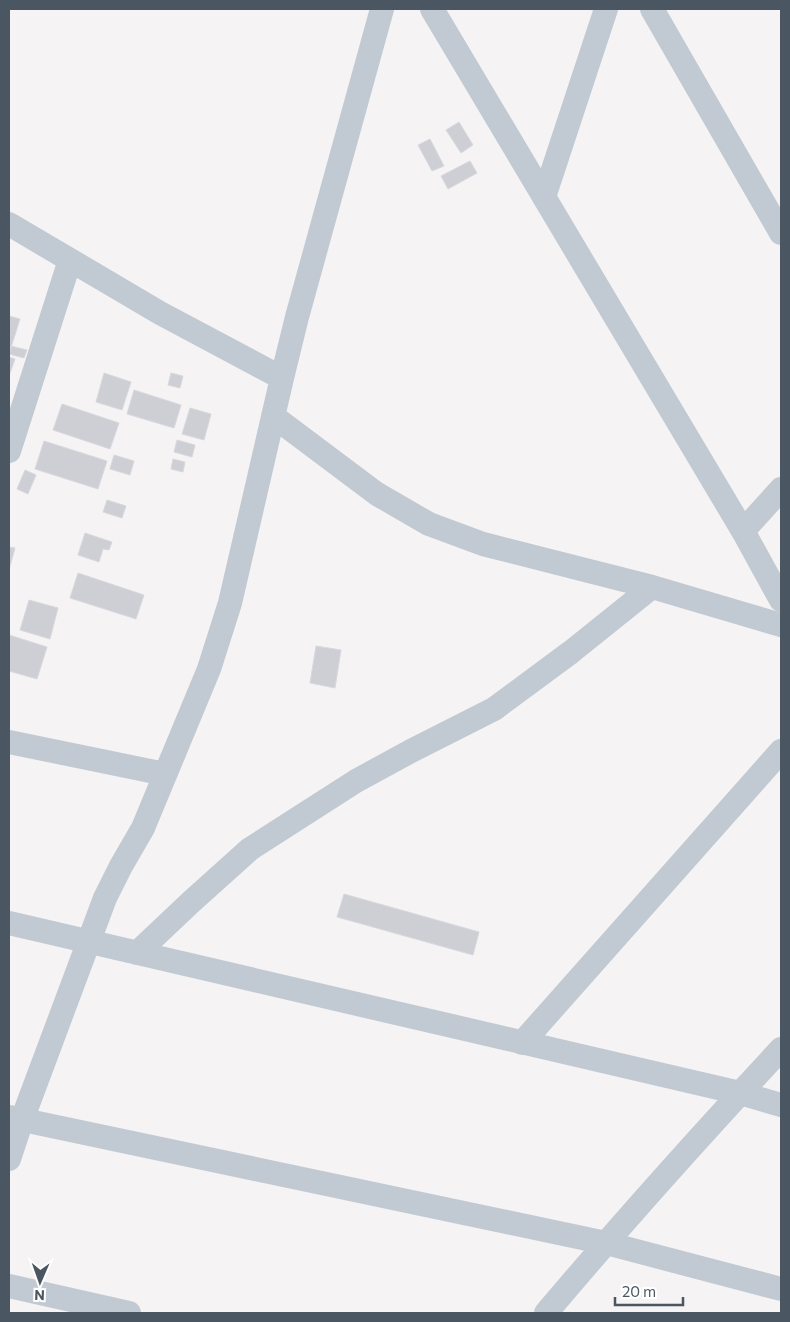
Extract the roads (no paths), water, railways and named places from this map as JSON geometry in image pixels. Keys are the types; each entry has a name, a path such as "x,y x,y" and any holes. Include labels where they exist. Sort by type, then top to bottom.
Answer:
{"street":[{"path":"9,1159 15,1118 105,898 143,828 209,669 230,603 282,378 382,9"},
{"path":"432,9 743,531 781,600"},
{"path":"544,197 606,9"},
{"path":"652,9 781,233"},
{"path":"9,224 160,313 282,378"},
{"path":"9,451 70,260"},
{"path":"273,416 377,494 429,524 483,544 652,586 781,625"},
{"path":"743,531 781,489"},
{"path":"137,953 250,849 356,781 494,709 571,652 652,586"},
{"path":"9,742 166,774"},
{"path":"522,1043 781,751"},
{"path":"9,923 740,1093 781,1105"},
{"path":"546,1313 606,1243 781,1049"},
{"path":"15,1118 606,1243 781,1289"},
{"path":"9,1286 130,1313"}]}
